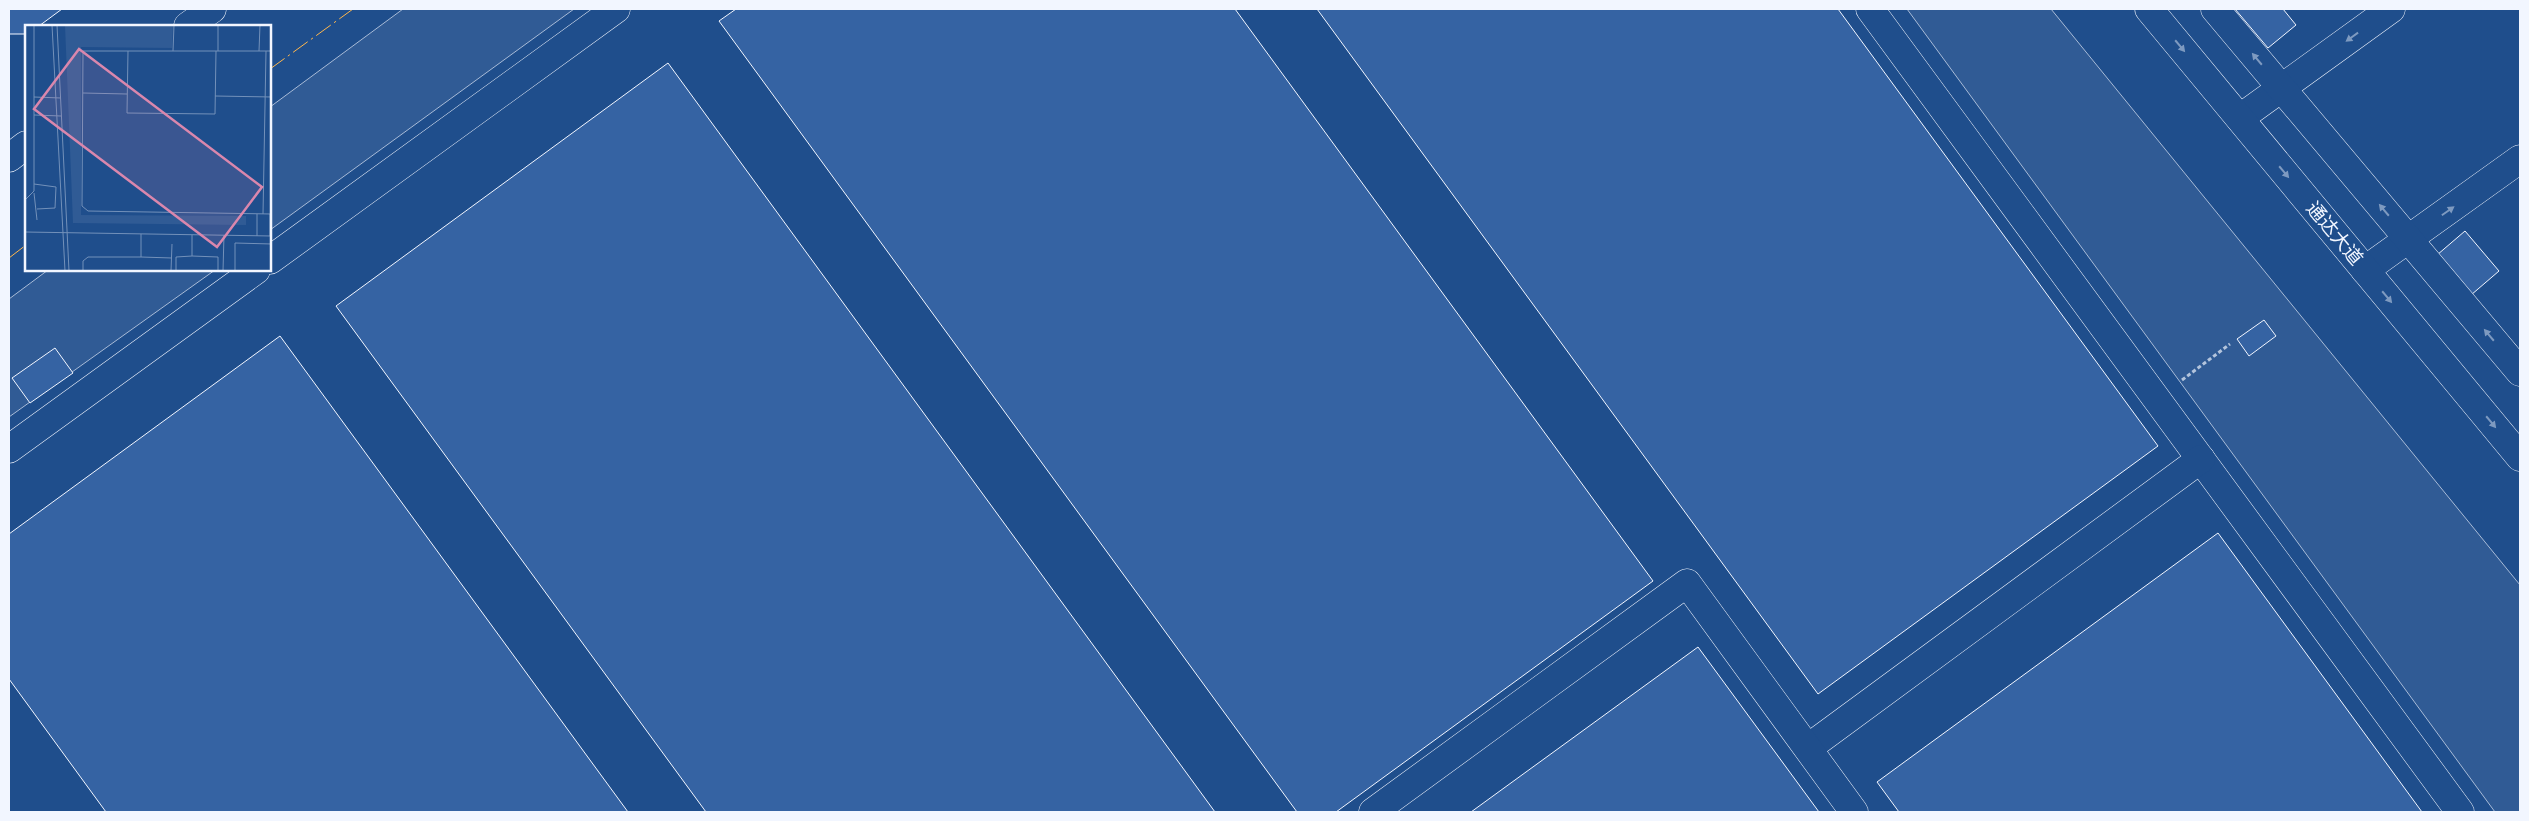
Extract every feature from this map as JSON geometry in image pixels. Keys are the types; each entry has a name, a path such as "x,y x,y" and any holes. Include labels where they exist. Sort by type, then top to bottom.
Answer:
{"main road":[{"path":"189,25 212,9"},
{"path":"271,259 616,9"},
{"path":"1870,9 2460,812"},
{"name":"通达大道","path":"2149,9 2520,457"},
{"path":"2215,9 2520,372"},
{"path":"2240,118 2392,9"},
{"path":"2365,270 2520,159"},
{"path":"9,449 255,271"},
{"path":"1808,748 2201,459"},
{"path":"1373,812 1687,583 1854,812"}],"path":[{"path":"2156,399 2230,344"}],"shaded area":[{"path":"403,9 574,9 271,229 271,106"},
{"path":"1907,9 2051,9 2520,585 2520,812 2495,812"},
{"path":"47,271 214,271 9,417 9,299"}],"building":[{"path":"9,9 62,9 40,25 25,25 25,34 9,34"},
{"path":"736,9 1235,9 1653,581 1336,812 1297,812 719,21"},
{"path":"1317,9 1838,9 2158,446 1818,694"},
{"path":"2235,9 2283,9 2296,25 2268,48"},
{"path":"668,63 1215,812 706,812 336,306"},
{"path":"2465,231 2499,271 2471,295 2437,255"},
{"path":"2264,320 2276,336 2249,356 2237,339"},
{"path":"280,336 628,812 106,812 9,679 9,534"},
{"path":"55,348 73,373 30,403 12,378"},
{"path":"2218,533 2422,812 1899,812 1877,782"},
{"path":"1698,647 1819,812 1471,812"}],"power":[{"path":"271,68 353,9"},
{"path":"9,258 25,246"}]}
